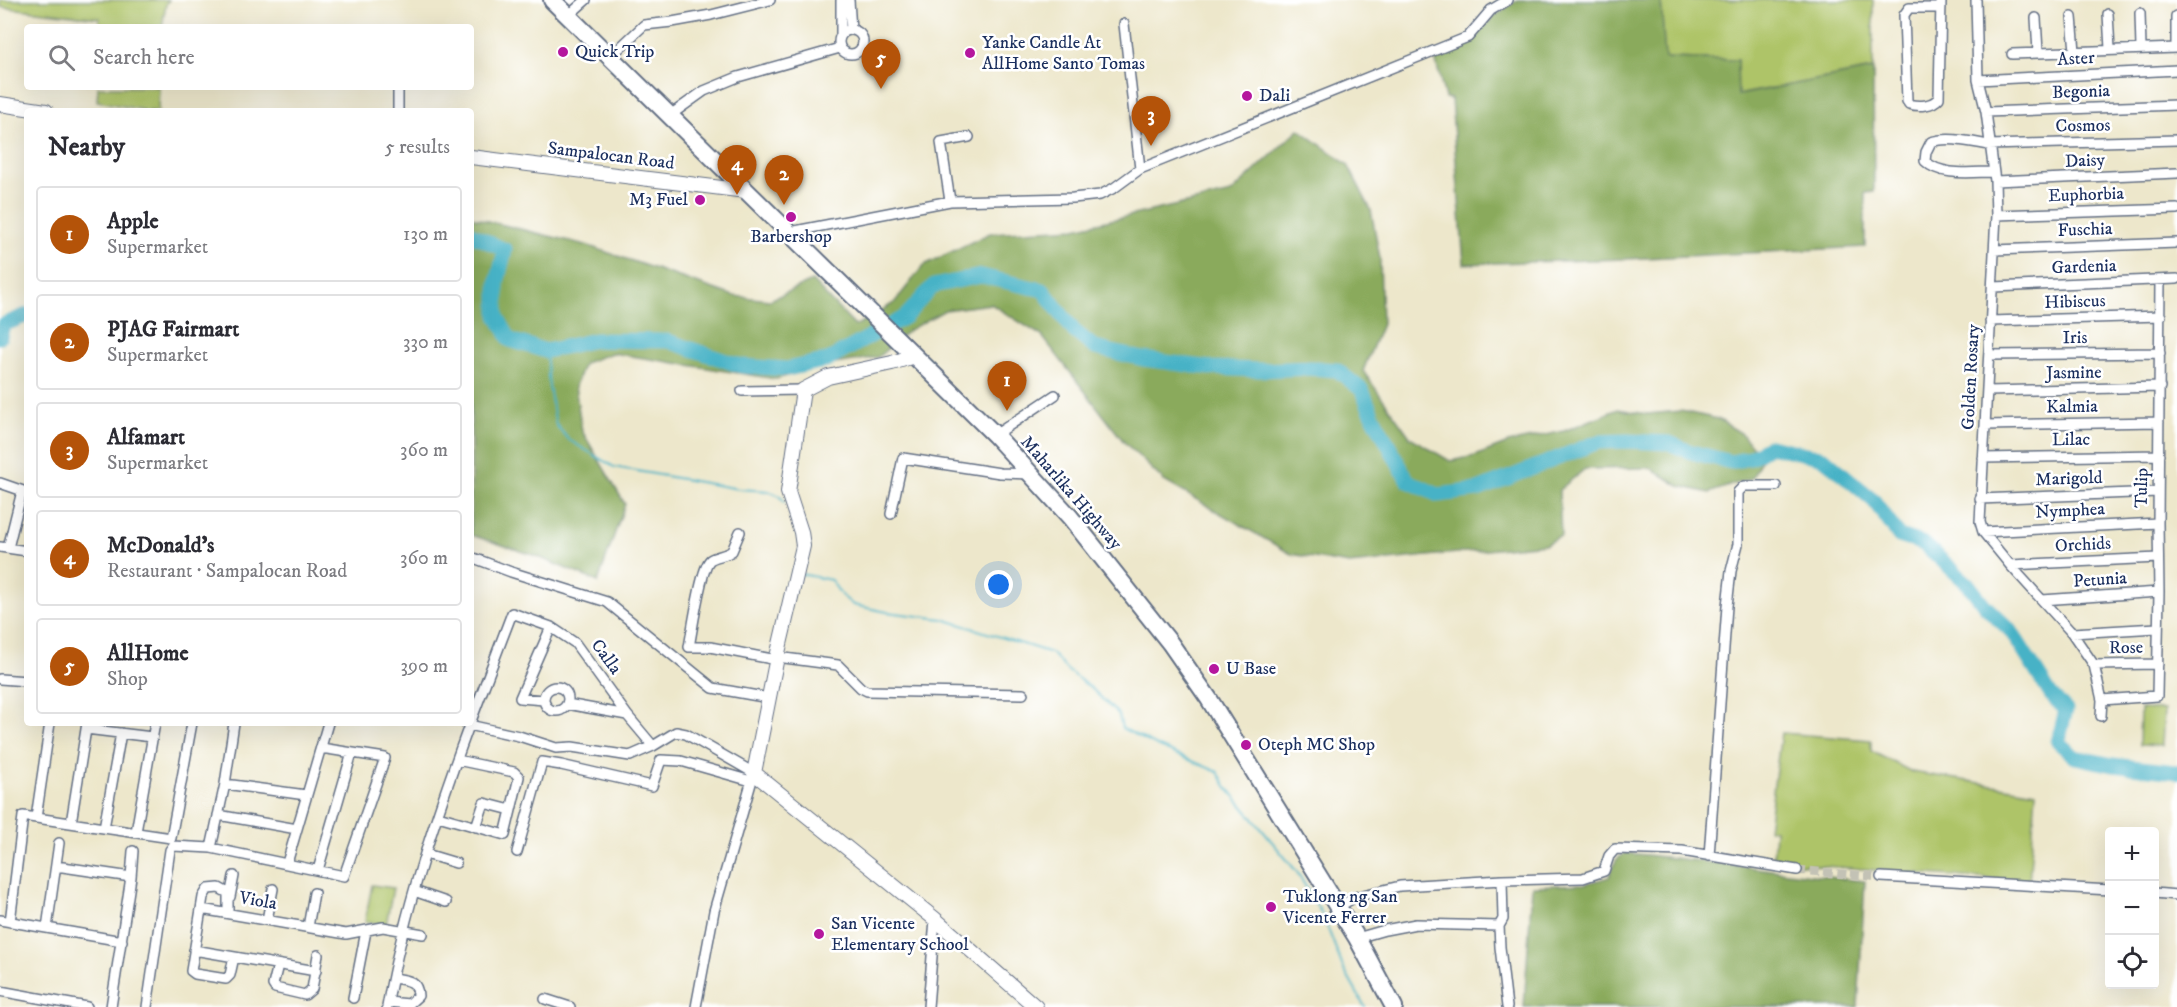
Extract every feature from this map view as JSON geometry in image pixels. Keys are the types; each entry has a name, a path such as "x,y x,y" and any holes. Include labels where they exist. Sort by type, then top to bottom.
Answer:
{"highway":[{"name":"Maharlika Highway","path":"552,0 995,435 1070,517 1170,644 1209,699 1357,938 1394,1007"}],"street":[{"path":"568,16 586,0"},
{"path":"610,57 644,25 711,15 770,0"},
{"path":"840,0 842,34"},
{"path":"849,0 851,30"},
{"path":"790,232 950,201 1073,198 1100,195 1140,169 1468,38 1491,5 1508,0"},
{"name":"Golden Rosary","path":"1976,0 1978,80 1986,112 1996,215 1988,391 1980,498 1980,522 1983,532"},
{"path":"1941,4 1939,98 1936,102 1927,105 1909,104 1907,101 1904,15 1909,8 1941,4"},
{"path":"2140,13 2141,49"},
{"path":"2108,14 2110,49"},
{"path":"2072,16 2075,51"},
{"path":"2012,54 2177,48 2176,16"},
{"path":"2036,18 2038,52"},
{"path":"1124,24 1140,169"},
{"path":"851,30 862,36 864,43 857,54 850,55 844,53 840,48 838,40 842,34 851,30"},
{"path":"669,116 704,91 738,77 840,48"},
{"name":"Aster","path":"1978,80 2177,70"},
{"path":"398,90 398,108"},
{"path":"0,104 26,108"},
{"name":"Begonia","path":"1986,112 2177,105"},
{"path":"950,201 941,142 969,137"},
{"name":"Cosmos","path":"1994,177 1951,172 1927,164 1924,158 1928,146 1935,141 1989,145 2177,140"},
{"name":"Sampalocan Road","path":"474,157 746,191"},
{"name":"Daisy","path":"1994,177 2177,173"},
{"name":"Euphorbia","path":"1996,215 2177,209"},
{"name":"Fuschia","path":"1994,250 2177,243"},
{"name":"Gardenia","path":"1993,286 2177,279"},
{"name":"Tulip","path":"2102,700 2157,696 2160,280"},
{"name":"Hibiscus","path":"1990,321 2161,316"},
{"path":"742,391 803,390 828,377 892,363 910,353"},
{"name":"Iris","path":"1989,355 2160,354"},
{"name":"Jasmine","path":"1988,391 2160,387"},
{"path":"696,1007 714,911 753,777 803,546 801,532 788,492 803,390"},
{"path":"995,435 1054,395"},
{"name":"Kalmia","path":"1985,425 2159,422"},
{"name":"Lilac","path":"1983,458 2159,455"},
{"path":"891,514 903,458 1000,473 1031,474"},
{"path":"0,483 24,491 4,548 24,551"},
{"path":"1709,856 1727,606 1731,571 1738,544 1738,492 1744,486 1776,486"},
{"name":"Marigold","path":"1980,498 2158,492"},
{"name":"Nymphea","path":"1983,532 2158,523"},
{"path":"740,532 732,551 711,559 707,567 698,598 689,647 710,647 777,659 838,665 867,691 1023,694"},
{"path":"1983,532 2072,633 2094,665 2102,700 2101,716"},
{"path":"474,558 607,602 713,688 769,698"},
{"name":"Orchids","path":"2010,565 2158,558"},
{"name":"Petunia","path":"2042,600 2159,592"},
{"name":"Calla","path":"474,713 512,614 551,627 575,643 627,715 653,746"},
{"path":"544,700 520,698 551,627"},
{"path":"2072,633 2157,628"},
{"name":"Rose","path":"2094,665 2158,664"},
{"path":"0,679 24,681"},
{"path":"557,688 566,694 567,704 561,710 553,711 547,707 544,700 549,690 557,688"},
{"path":"567,704 627,715"},
{"path":"474,724 556,748 572,747 630,756 676,732 686,734 753,777 935,919 1036,1007"},
{"path":"36,818 50,726"},
{"path":"71,823 87,726 121,734 152,737"},
{"path":"136,832 154,726"},
{"path":"122,941 5,921 23,816 171,838 191,726"},
{"path":"211,848 225,783 234,726"},
{"path":"288,863 327,726"},
{"path":"393,978 412,981 417,988 418,996 409,1004 388,1004 393,978 403,930 414,891 469,726"},
{"path":"104,828 121,734"},
{"path":"147,1007 170,850 173,846 211,848 344,876 385,758 321,748"},
{"path":"318,870 352,753"},
{"path":"438,816 505,835 519,780 517,774 457,760"},
{"path":"517,852 542,762 652,786 661,760 681,761 753,777"},
{"path":"225,783 306,795"},
{"path":"476,827 484,803 511,810"},
{"path":"218,815 297,829"},
{"path":"47,928 59,843"},
{"path":"1337,908 1355,897 1400,886 1583,878 1604,871 1609,856 1615,849 1682,851 1797,870"},
{"path":"111,1007 133,851"},
{"path":"426,854 456,863"},
{"path":"56,866 131,877"},
{"path":"228,913 234,876"},
{"path":"1881,877 2105,890"},
{"path":"1502,880 1503,919 1500,926 1507,1007"},
{"path":"230,897 225,890 212,888 208,889 203,897 191,968 195,974 228,978 234,957"},
{"path":"267,920 273,889"},
{"path":"414,891 446,902"},
{"path":"308,927 314,893"},
{"path":"2159,893 2177,895"},
{"name":"Viola","path":"201,909 346,934 383,927 423,934"},
{"path":"928,1007 935,919"},
{"path":"1357,938 1416,924 1500,926"},
{"path":"353,998 366,931"},
{"path":"194,950 316,970"},
{"path":"278,965 273,985 275,988 305,995 312,989 318,955"},
{"path":"0,991 87,1007"},
{"path":"545,999 570,1007"}],"green space":[{"path":"0,0 169,0 166,4 163,24 99,24 99,18 0,7"},
{"path":"1518,0 1661,0 1665,58 1737,60 1738,95 1873,69 1874,192 1865,193 1865,247 1626,259 1464,264 1451,99 1445,98 1435,58 1470,42 1494,16"},
{"path":"1661,0 1873,0 1873,69 1737,95 1737,60 1664,58"},
{"path":"98,90 159,90 158,108 133,108 97,101"},
{"path":"1299,129 1348,165 1371,210 1380,258 1382,324 1363,371 1410,437 1450,461 1475,456 1508,443 1564,431 1618,409 1647,414 1681,411 1718,419 1741,433 1762,458 1752,478 1709,493 1679,486 1651,468 1585,469 1559,490 1561,536 1545,544 1349,564 1291,554 1164,481 1124,442 1042,336 991,304 945,310 909,330 878,357 828,365 776,379 612,353 584,363 575,386 582,431 625,504 598,582 536,556 474,536 474,218 586,245 734,296 770,300 812,281 855,326 894,303 924,265 990,233 1075,228 1231,193"},
{"path":"2140,709 2164,710 2162,746 2139,745"},
{"path":"1781,733 1871,740 1871,751 1912,772 2036,792 2029,882 1773,862 1775,830 1768,829"},
{"path":"1625,853 1865,881 1858,1007 1524,1007 1532,886 1584,884 1609,877 1616,860"},
{"path":"372,885 393,888 386,925 365,921"}],"waterway":[{"path":"474,235 505,250 497,283 497,316 510,340 546,351 595,340 668,341 741,366 787,369 828,360 905,317 933,286 981,276 1043,290 1074,331 1095,348 1143,359 1211,368 1337,370 1362,390 1372,414 1408,481 1438,495 1478,490 1598,442 1669,443 1691,452 1731,462 1750,458 1770,446 1824,458 1874,501 1899,536 1924,544 1968,584 1985,606 2011,631 2051,695 2066,710 2058,742 2075,757 2113,765 2177,772"},
{"path":"0,337 3,325 24,316"},
{"path":"546,351 549,387 556,425 569,440 614,467 739,489 768,491 780,496 784,502"},
{"path":"801,574 831,580 841,595 853,605 943,619 1051,653 1068,671 1091,688 1119,715 1122,728 1159,747 1218,772 1226,786 1297,872 1323,916 1344,970 1365,1007"}],"tunnel":[{"path":"1797,870 1881,877"}],"place":[{"name":"Quick Trip","path":"563,52"},
{"name":"Yanke Candle At AllHome Santo Tomas","path":"970,53"},
{"name":"AllHome","path":"881,89"},
{"name":"Dali","path":"1247,96"},
{"name":"Alfamart","path":"1151,146"},
{"name":"McDonald's","path":"737,195"},
{"name":"M3 Fuel","path":"700,200"},
{"name":"PJAG Fairmart","path":"784,205"},
{"name":"Barbershop","path":"791,217"},
{"name":"Apple","path":"1007,411"},
{"name":"U Base","path":"1214,669"},
{"name":"Oteph MC Shop","path":"1246,745"},
{"name":"Tuklong ng San Vicente Ferrer","path":"1271,907"},
{"name":"San Vicente Elementary School","path":"819,934"}]}
